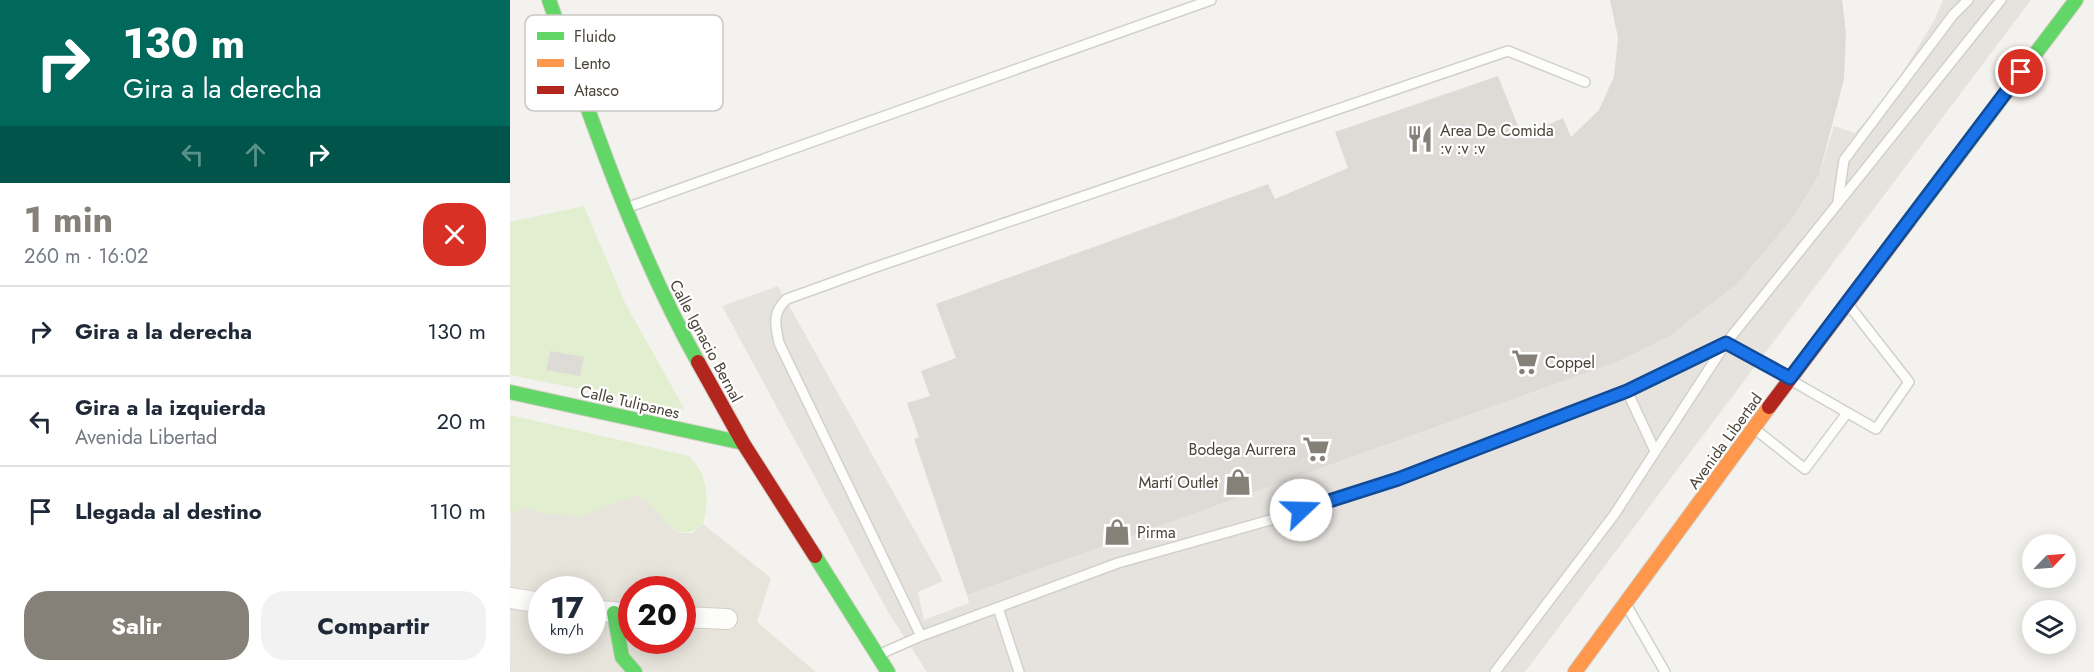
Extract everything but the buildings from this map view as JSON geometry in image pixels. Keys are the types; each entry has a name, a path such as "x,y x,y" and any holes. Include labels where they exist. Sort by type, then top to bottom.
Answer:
{"main road":[{"name":"Calle Ignacio Bernal","path":"549,0 554,15"},
{"name":"Avenida Libertad","path":"1575,672 1755,429 1790,378 2076,0"},
{"name":"Calle Ignacio Bernal","path":"589,111 624,209 666,304 743,444 874,660 888,672"},
{"name":"Calle Tulipanes","path":"510,392 743,444"},
{"path":"622,654 622,657 635,672"}],"street":[{"path":"510,598 528,601"},
{"path":"696,618 727,619"}],"lane":[{"path":"624,209 1211,0"},
{"path":"1838,203 1844,160 1953,15 1968,0"},
{"path":"1495,672 1614,515 1726,343 2001,0"},
{"path":"921,636 779,343 774,320 779,305 787,299 873,268 1508,51 1585,82"},
{"path":"1726,343 1876,429 1909,382 1847,304"},
{"path":"874,660 921,636 1118,563 1281,517 1342,495 1398,479 1627,391 1726,343"},
{"path":"1627,391 1655,452"},
{"path":"1755,429 1805,469 1846,413"},
{"path":"1626,604 1665,672"},
{"path":"998,608 1019,672"}],"shaded area":[{"path":"1943,0 2031,0 1525,672 927,672 888,612 722,306 778,286 943,581 918,592 924,620 969,603 967,595 1617,362 1670,336 1738,283 1792,219 1819,175 1834,126 1855,133 1890,93 1934,21"},
{"path":"637,495 652,504 673,529 682,533 692,533 703,524 771,578 757,622 816,672 510,672 511,513 522,508 554,515 581,515"}],"green space":[{"path":"584,206 625,303 685,410 510,375 510,222"},
{"path":"510,415 689,456 700,471 706,488 703,524 692,531 675,530 637,495 581,516 554,515 522,508 510,514"}],"traffic: fast":[{"path":"549,0 554,15"},
{"path":"1909,221 2076,0"},
{"path":"589,111 634,230 675,319 698,362"},
{"path":"510,392 743,443"},
{"path":"815,556 888,672"},
{"path":"614,613 622,657 635,672"}],"traffic: slow":[{"path":"1575,672 1769,407"}],"traffic: jam":[{"path":"1769,407 1909,221"},
{"path":"698,362 743,443 815,556"}],"place":[{"name":"Area De Comida :v :v :v","path":"1420,139"},
{"name":"Coppel","path":"1525,362"},
{"name":"Bodega Aurrera","path":"1316,449"},
{"name":"Martí Outlet","path":"1238,482"},
{"name":"Pirma","path":"1117,532"}],"route":[{"path":"1301,510 1342,495 1398,479 1627,391 1726,343 1790,378 2021,72"}]}
